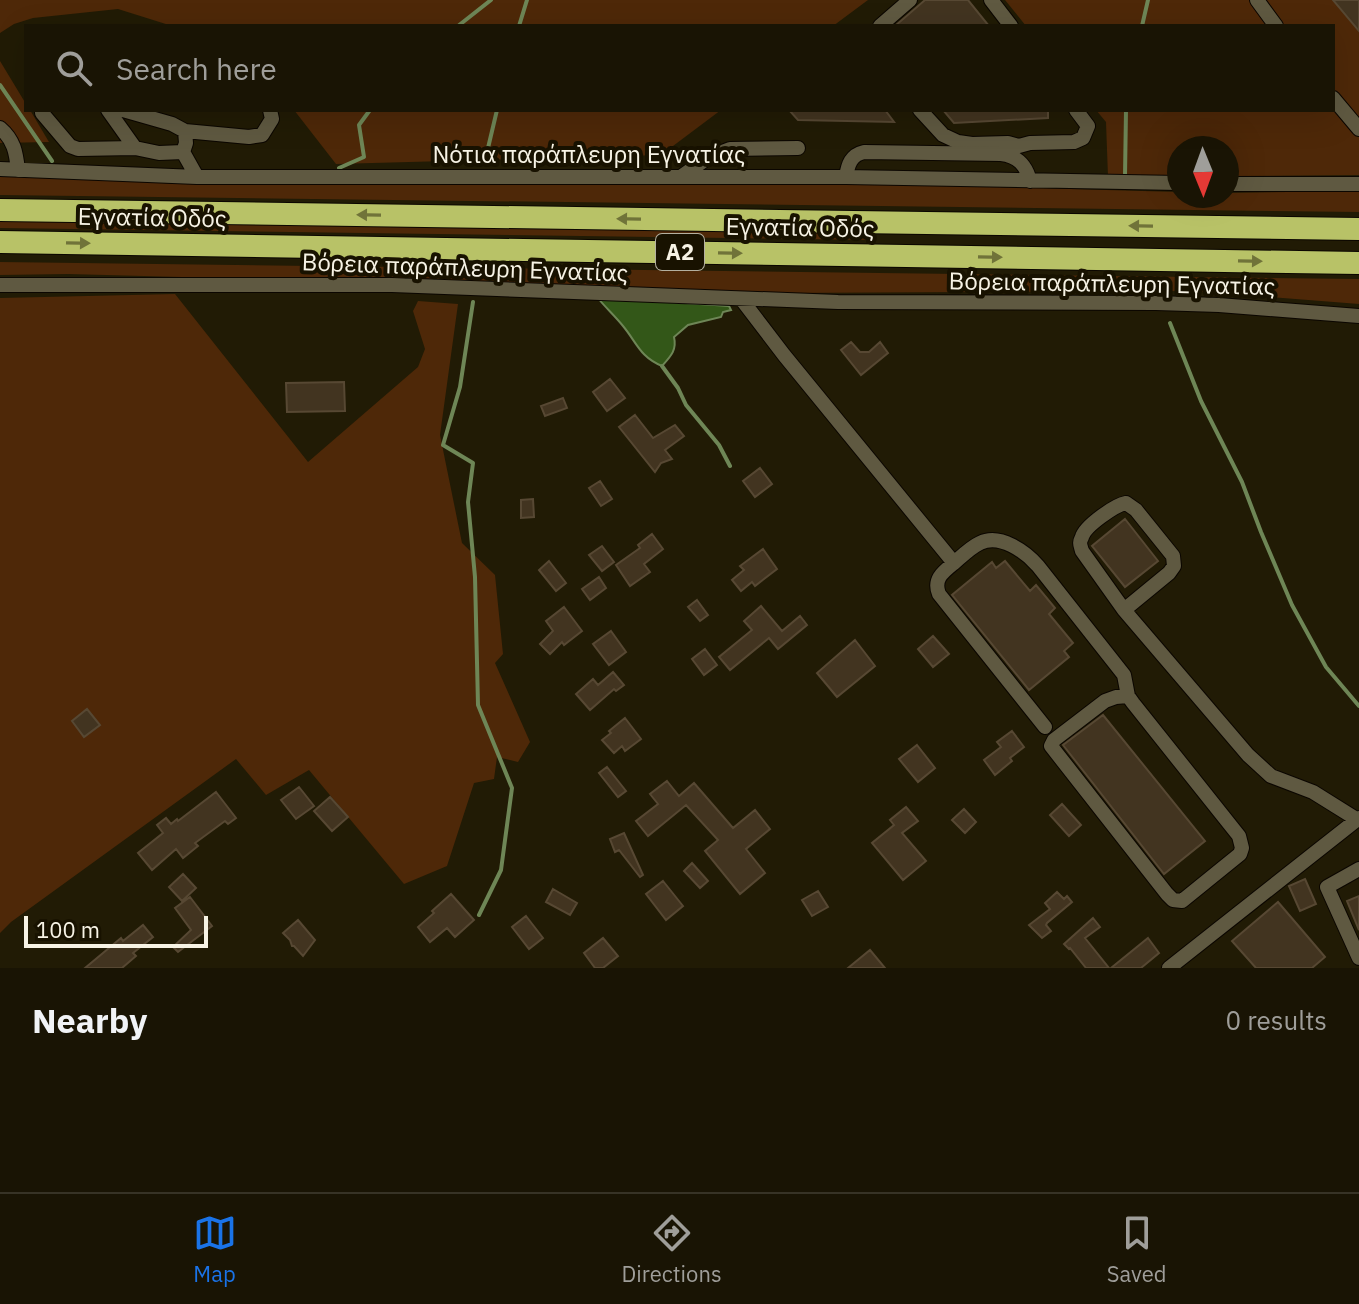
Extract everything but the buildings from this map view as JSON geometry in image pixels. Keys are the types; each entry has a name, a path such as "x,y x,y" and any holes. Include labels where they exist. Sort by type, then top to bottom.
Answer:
{"highway":[{"name":"Εγνατία Οδός","path":"0,210 1359,229"},
{"name":"Εγνατία Οδός","path":"0,242 1359,263"}],"street":[{"path":"882,24 910,0"},
{"path":"991,0 1009,24"},
{"path":"1257,0 1275,24"},
{"path":"1335,100 1359,129"},
{"path":"42,112 70,146 78,149 135,148 159,153 183,152"},
{"path":"109,112 135,148"},
{"path":"130,112 185,131 249,137 262,135 272,119 270,112"},
{"path":"922,112 943,135 958,142 1008,143 1023,163 1030,181"},
{"path":"846,177 852,158 864,152 1001,154 1016,151 1030,143 1074,142 1083,138 1088,126 1078,112"},
{"path":"0,128 16,147 18,170"},
{"path":"185,131 183,152 197,177"},
{"path":"682,176 709,157 730,149 798,148"},
{"name":"Νότια παράπλευρη Εγνατίας","path":"0,169 197,177 682,176 1167,183"},
{"path":"1239,184 1359,184"},
{"name":"Βόρεια παράπλευρη Εγνατίας","path":"0,285 392,285 742,300 1219,305 1359,316"},
{"path":"742,300 954,563"},
{"path":"1124,610 1174,566 1173,556 1136,510 1126,503 1117,505 1083,533 1080,542 1082,551 1124,610 1248,755 1271,776 1313,792 1358,819 1169,968"},
{"path":"1045,727 936,588 938,578 954,563 979,543 988,540 1000,541 1023,551 1038,566 1124,675 1128,696 1242,841 1240,854 1182,901 1173,900 1167,894 1051,746 1054,740 1105,701 1128,696"},
{"path":"1359,869 1327,887 1359,958"}],"shaded area":[{"path":"0,0 868,0 836,24 166,24 118,9 33,18 14,24 0,33"},
{"path":"1005,0 1359,0 1359,175 1239,176 1239,136 1167,136 1167,177 1108,177 1106,122 1098,112 1335,112 1335,24 1024,24"},
{"path":"0,61 24,101 24,112 31,112 49,142 0,143"},
{"path":"296,112 718,112 661,155 336,164"},
{"path":"0,173 179,184 405,181 849,183 1167,192 1167,208 1239,208 1239,193 1359,191 1359,212 0,195"},
{"path":"0,221 875,233 875,240 0,228"},
{"path":"0,262 1359,279 1359,304 1191,291 780,293 68,274 0,275"},
{"path":"175,294 308,462 418,367 425,349 413,311 418,301 458,304 440,435 462,543 495,575 503,654 495,663 530,742 518,762 497,757 494,779 474,783 447,866 404,884 309,770 266,795 236,759 0,933 0,298"},
{"path":"597,297 729,306 731,310 723,312 721,317 688,325 674,337 675,346 662,366 644,354"}],"waterway":[{"path":"461,24 491,0"},
{"path":"520,24 527,0"},
{"path":"1142,24 1148,0"},
{"path":"0,85 52,161"},
{"path":"339,168 364,157 359,125 369,112"},
{"path":"488,148 497,112"},
{"path":"1125,176 1126,112"},
{"path":"473,302 460,387 443,445 473,463 468,502 475,577 478,705 512,788 501,870 479,915"},
{"path":"1170,323 1201,401 1242,482 1292,605 1326,667 1359,706"},
{"path":"662,366 686,405 719,445 730,466"}]}
